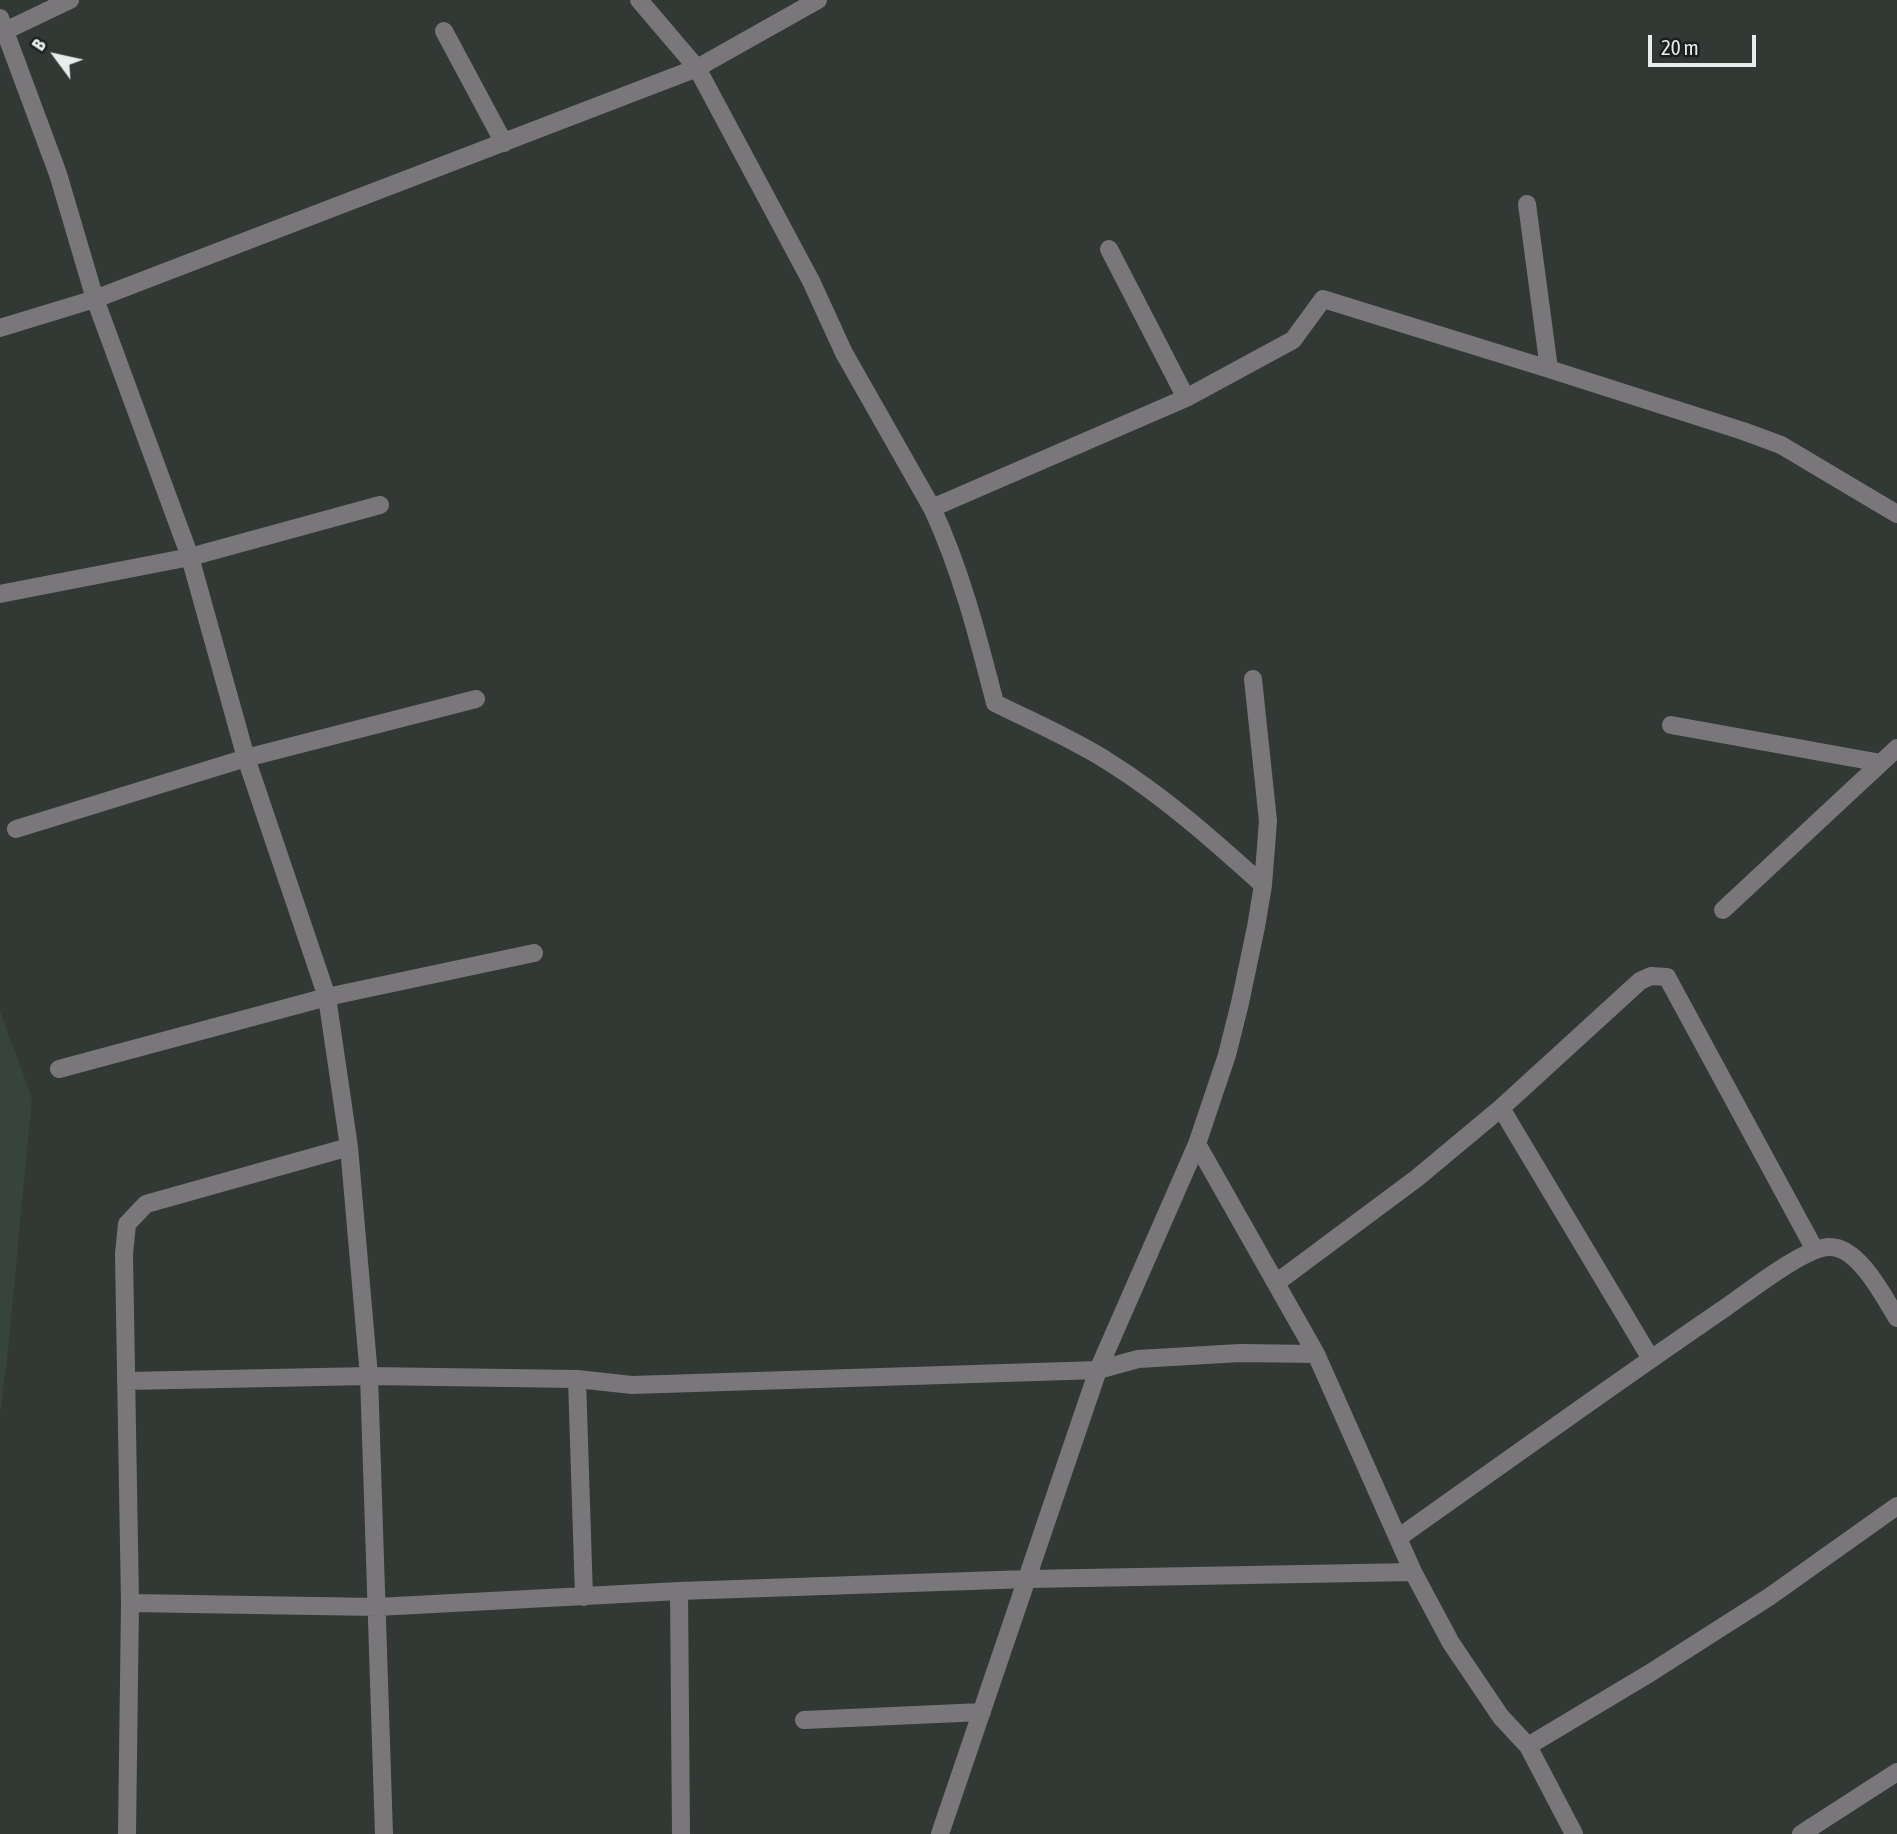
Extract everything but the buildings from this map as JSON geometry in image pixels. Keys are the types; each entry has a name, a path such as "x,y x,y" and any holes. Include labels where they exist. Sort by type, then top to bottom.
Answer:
{"street":[{"path":"71,0 3,24 58,174 95,299 190,556 246,758 327,997 349,1147 369,1376 383,1834"},
{"path":"639,0 697,68 811,281 844,353 932,508 962,584 995,704 1072,740 1130,776 1196,826 1263,885"},
{"path":"0,328 95,299 697,68 818,0"},
{"path":"444,31 504,143"},
{"path":"1527,204 1549,369"},
{"path":"1109,249 1186,398"},
{"path":"932,508 1186,398 1293,340 1323,299 1743,431 1781,446 1897,514"},
{"path":"0,594 190,556 380,505"},
{"path":"940,1834 1098,1370 1197,1144 1227,1055 1263,885 1268,821 1252,679"},
{"path":"16,829 246,758 476,699"},
{"path":"1671,725 1881,763"},
{"path":"1723,910 1897,748"},
{"path":"59,1069 327,997 534,953"},
{"path":"1276,1283 1417,1178 1501,1108 1644,977 1667,977 1815,1250"},
{"path":"1501,1108 1651,1359"},
{"path":"1197,1144 1316,1354 1413,1572 1451,1643 1501,1717 1528,1746 1574,1834"},
{"path":"127,1834 130,1603 124,1236 127,1224 146,1204 349,1147"},
{"path":"1398,1538 1651,1359 1784,1268 1815,1250 1831,1247 1844,1250 1855,1258 1877,1285 1897,1318"},
{"path":"126,1381 369,1376 577,1379 632,1385 1098,1370 1138,1359 1240,1353 1316,1354"},
{"path":"577,1379 584,1597"},
{"path":"1528,1746 1769,1597 1897,1506"},
{"path":"130,1603 377,1607 679,1591 1028,1578 1413,1572"},
{"path":"679,1591 681,1834"},
{"path":"804,1720 982,1712"},
{"path":"1801,1834 1897,1772"}],"shaded area":[{"path":"0,1011 32,1098 0,1413"}]}
